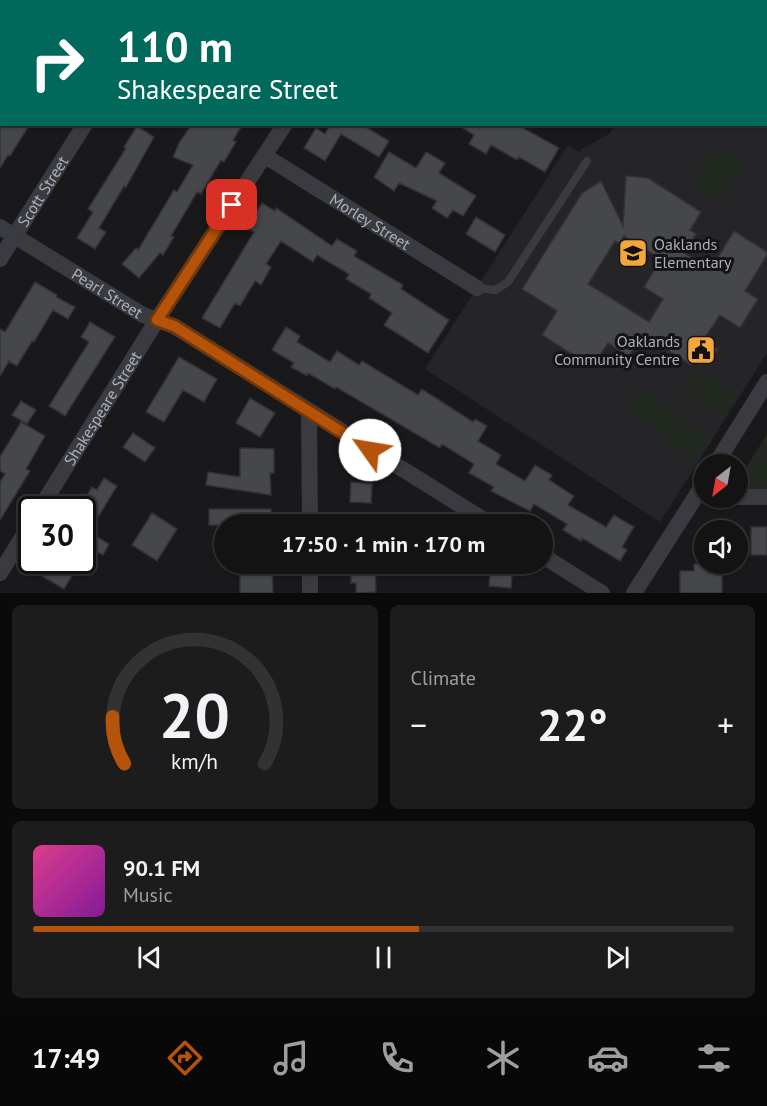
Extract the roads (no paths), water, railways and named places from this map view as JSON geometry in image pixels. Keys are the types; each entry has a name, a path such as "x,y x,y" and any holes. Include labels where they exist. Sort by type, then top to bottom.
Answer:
{"street":[{"name":"Scott Street","path":"0,259 7,231 84,126"},
{"name":"Shakespeare Street","path":"48,496 157,320 284,126"},
{"name":"Morley Street","path":"265,156 477,288"},
{"name":"Pearl Street","path":"7,231 143,315 174,326 474,514"},
{"path":"723,454 767,382"},
{"path":"309,412 310,514"},
{"path":"748,497 767,497"},
{"path":"634,593 694,506"},
{"path":"0,573 18,544"},
{"path":"553,562 602,593"},
{"path":"310,574 310,593"}],"lane":[{"path":"477,288 495,290 508,282 587,161"}],"place":[{"name":"Oaklands Elementary","path":"633,253"},
{"name":"Oaklands Community Centre","path":"701,350"}]}
